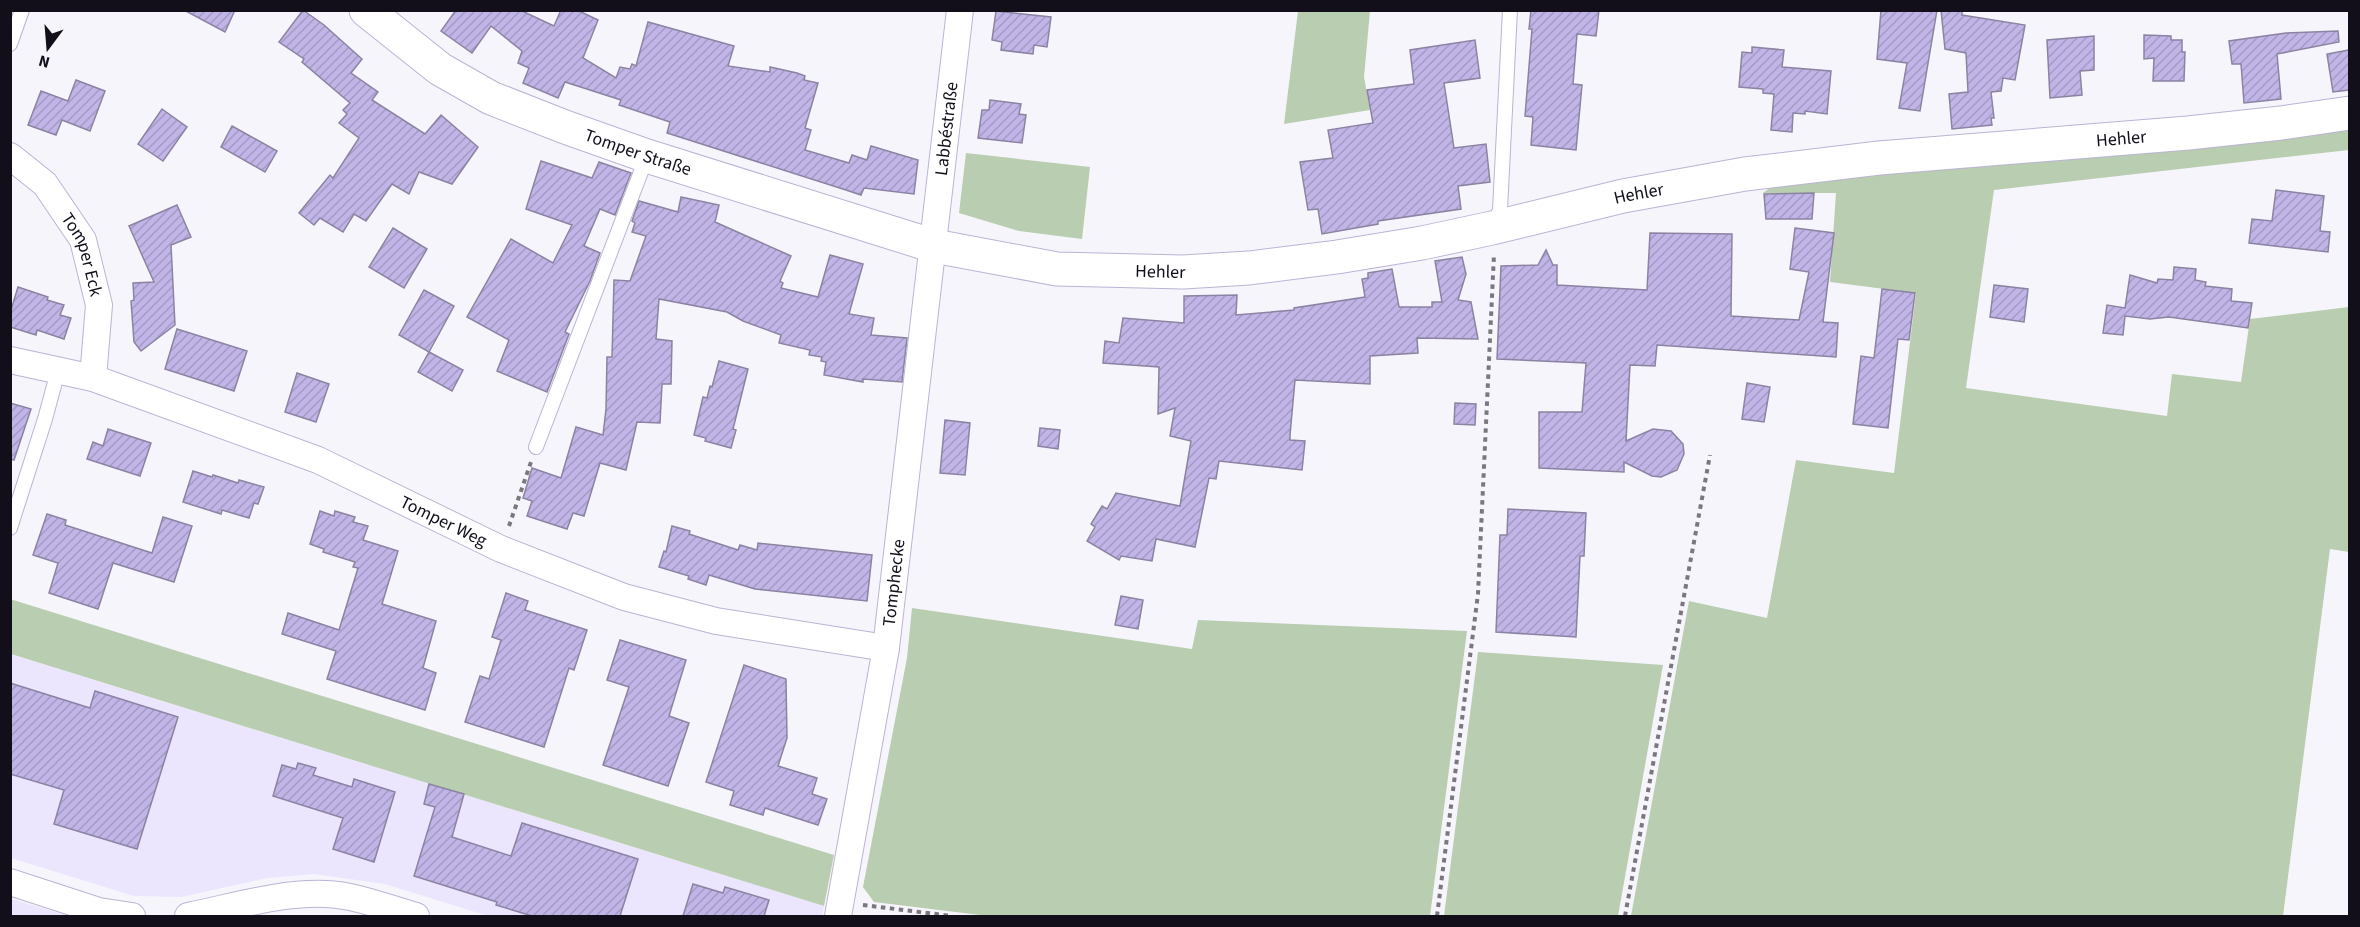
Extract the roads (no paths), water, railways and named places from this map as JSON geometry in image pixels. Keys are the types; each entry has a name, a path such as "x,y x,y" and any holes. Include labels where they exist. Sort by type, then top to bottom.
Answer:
{"main road":[{"name":"Tomper Straße","path":"366,10 440,69 491,98 565,128 647,156 934,246"},
{"name":"Hehler","path":"934,246 1057,269 1183,272 1249,268 1337,257 1492,228 1623,196 1745,174 1879,158 2188,133 2349,113"}],"street":[{"name":"Labbéstraße","path":"934,246 960,10"},
{"name":"Tomper Eck","path":"10,156 45,184 83,240 99,305 93,378"},
{"name":"Tomphecke","path":"840,909 886,648 934,246"},
{"name":"Tomper Weg","path":"10,360 93,378 318,460 501,549 624,597 716,621 886,648"},
{"path":"10,882 99,911 132,916"},
{"path":"188,916 295,894 328,894 373,903 416,916"}],"lane":[{"path":"10,44 22,10"},
{"path":"1492,228 1500,210 1510,10"},
{"path":"536,447 647,156"},
{"path":"10,528 58,371"}]}
